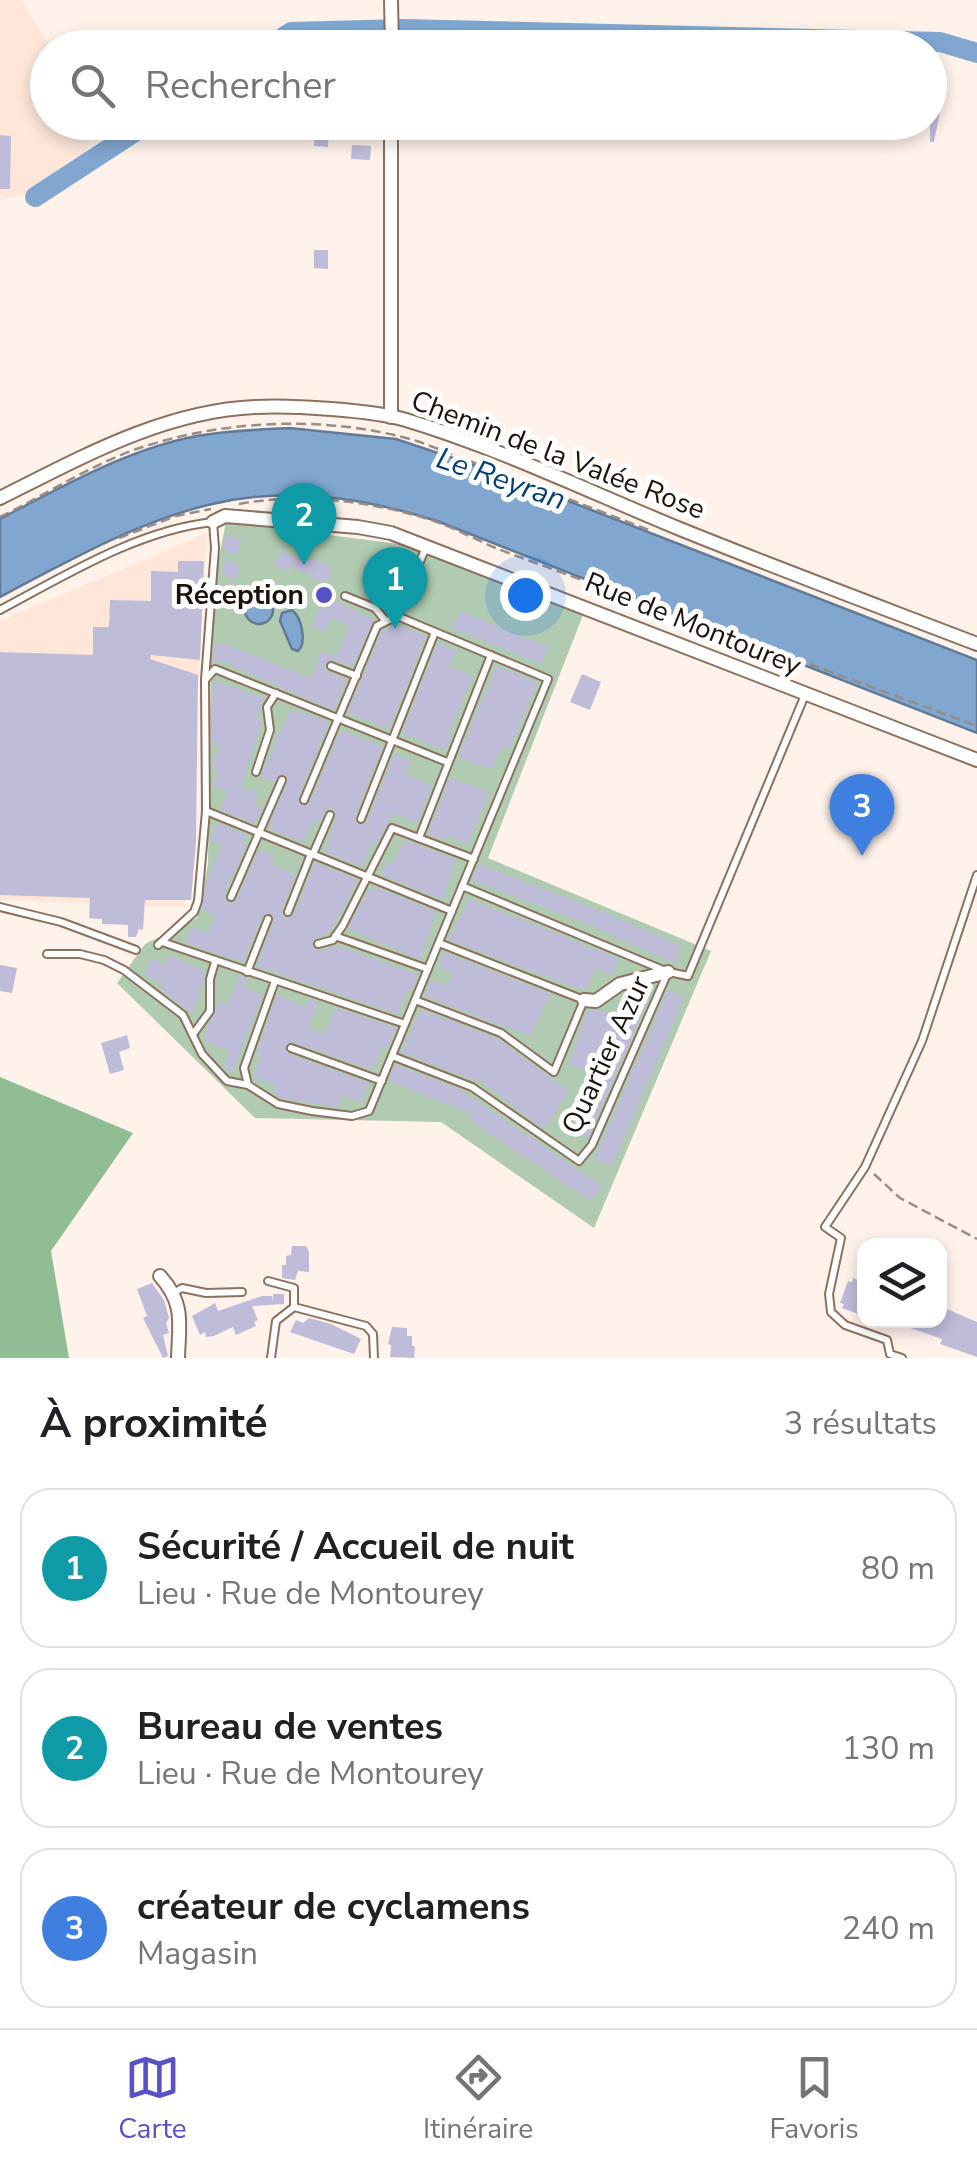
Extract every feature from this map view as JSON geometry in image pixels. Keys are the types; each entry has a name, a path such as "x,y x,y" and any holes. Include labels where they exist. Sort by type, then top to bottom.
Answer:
{"street":[{"path":"391,0 392,30"},
{"path":"386,421 392,140"},
{"name":"Chemin de la Valée Rose","path":"0,498 112,442 218,412 255,407 314,409 386,421 402,419 977,644"},
{"name":"Rue de Montourey","path":"213,522 225,516 358,527 427,546 977,760"},
{"path":"584,1000 596,1001 620,984 668,972"},
{"path":"160,1276 175,1292 180,1306 178,1358"}],"lane":[{"path":"0,610 148,537 177,526 213,522 215,548 205,680 206,811 198,901 194,912 161,944 406,1024"},
{"path":"397,616 427,546"},
{"path":"345,596 374,608 385,620"},
{"path":"46,954 80,954 104,960 183,1014 202,1054 228,1081 248,1084 278,1104 352,1116 370,1111 548,678 397,616 385,620 377,626 304,800"},
{"path":"361,819 435,632"},
{"path":"420,838 491,655"},
{"path":"331,666 357,676"},
{"path":"205,680 214,670 447,762"},
{"path":"256,772 270,730 267,707 276,693"},
{"path":"668,972 688,976 805,695"},
{"path":"231,897 282,780"},
{"path":"206,811 452,911"},
{"path":"288,912 330,815"},
{"path":"318,944 335,936 392,828 474,859"},
{"path":"902,1358 890,1354 888,1340 844,1325 831,1312 842,1238 825,1228 865,1166 922,1042 977,876"},
{"name":"Quartier Azur","path":"392,1056 472,1087 579,1161 592,1145 668,972 462,886"},
{"path":"0,907 61,922 136,950"},
{"path":"246,972 268,919"},
{"path":"335,936 428,969"},
{"name":"Quartier Azur","path":"415,1000 501,1034 554,1072 584,1000 439,942"},
{"path":"194,1033 210,1011 210,979 215,962"},
{"path":"248,1084 244,1068 275,982"},
{"path":"290,1048 382,1081"},
{"path":"268,1281 294,1288 294,1307"},
{"path":"175,1292 182,1288 206,1293 242,1292"},
{"path":"271,1358 276,1321 294,1307"},
{"path":"294,1307 366,1326 373,1334 374,1358"}],"path":[{"path":"384,433 386,421"},
{"path":"0,517 129,452 180,437 248,425 323,425 420,442 661,535"},
{"path":"865,1166 900,1198 977,1239"}],"shaded area":[{"path":"0,0 22,0 40,30 30,30 30,140 90,140 79,169 26,194 0,200"},
{"path":"207,533 185,907 0,900 0,621"}],"green space":[{"path":"226,522 407,545 583,615 488,858 711,951 594,1228 441,1122 255,1118 117,983 145,944 197,918 208,864 212,591"},
{"path":"0,1077 133,1133 51,1251 69,1358 0,1358"}],"water":[{"name":"Le Reyran","path":"289,428 396,439 486,469 977,660 977,733 437,521 372,504 313,496 260,496 210,505 110,541 0,597 0,519 91,472 162,445 212,434"},
{"path":"259,596 269,600 273,610 269,620 259,624 249,620 245,610 249,600"},
{"path":"292,610 302,630 298,651 292,649 280,621 282,613"}],"building":[{"path":"0,135 11,136 10,189 0,189"},
{"path":"314,140 328,140 328,147 314,146"},
{"path":"352,145 371,146 370,160 351,159"},
{"path":"314,250 328,250 328,269 314,268"},
{"path":"227,535 242,540 237,555 222,550"},
{"path":"282,551 298,560 301,555 333,567 326,583 291,567 288,572 275,565"},
{"path":"227,560 241,566 235,580 221,574"},
{"path":"178,561 204,561 200,660 151,655 150,659 198,675 196,841 191,900 145,900 143,930 139,929 136,937 128,937 128,925 102,924 102,919 89,918 90,898 0,895 0,652 93,655 93,627 109,627 110,600 151,601 151,571 178,572"},
{"path":"232,582 246,589 239,603 225,596"},
{"path":"320,585 334,590 331,599 374,620 352,667 333,659 325,663 326,671 347,680 334,710 232,666 233,663 213,661 215,643 225,644 311,678 322,651 336,657 350,626 331,618 326,632 312,626 321,602 314,599"},
{"path":"460,611 548,647 541,664 453,628"},
{"path":"397,624 426,636 389,729 348,712 382,631"},
{"path":"438,643 456,651 449,666 473,676 449,732 452,734 446,750 402,733"},
{"path":"497,666 536,685 509,750 502,746 492,769 458,757"},
{"path":"582,674 601,682 590,710 570,702"},
{"path":"216,681 263,698 257,718 262,721 241,787 259,794 254,805 262,808 255,824 221,810 228,792 213,785 219,771 213,764 220,746 212,743 212,692"},
{"path":"290,709 329,722 298,797 300,806 310,803 341,731 382,746 355,816 358,825 367,822 395,753 411,760 405,774 432,786 417,823 393,813 376,844 372,843 362,867 325,852 337,815 332,808 325,810 319,823 314,820 304,842 268,829 289,778 282,773 274,782 261,777"},
{"path":"450,778 489,792 468,844 447,835 445,841 428,834"},
{"path":"217,823 247,835 224,895 229,904 237,900 259,850 274,856 271,864 295,875 281,910 286,919 294,915 315,863 358,880 331,930 314,939 312,947 319,951 336,946 418,975 398,1014 257,966 274,922 270,912 262,916 243,962 186,943 191,927 209,933 215,915 202,910 206,884 222,846 210,841"},
{"path":"404,840 456,859 443,900 382,875 388,860 394,863"},
{"path":"479,864 681,946 674,963 595,927 472,880"},
{"path":"377,888 436,912 420,959 348,929 369,889"},
{"path":"469,899 619,959 612,975 596,968 586,990 582,990 449,940"},
{"path":"444,952 550,994 530,1036 427,997 431,980 448,985 452,973 438,966"},
{"path":"169,956 205,971 193,1014 159,988 163,983 144,975 151,959 165,965"},
{"path":"0,965 17,968 12,993 0,991"},
{"path":"240,975 248,979 244,987 263,995 232,1072 224,1068 230,1051 203,1040 219,1001 228,1004"},
{"path":"668,990 684,998 611,1167 595,1159"},
{"path":"629,994 647,1002 588,1138 571,1130 609,1047 606,1045 585,1071 569,1065 588,1010 618,1018"},
{"path":"277,995 306,1007 309,999 318,1002 308,1028 325,1034 335,1008 396,1028 388,1048 382,1046 373,1070 293,1042 285,1045 289,1054 368,1083 362,1103 342,1095 338,1107 281,1098 273,1093 276,1085 253,1078 261,1054 257,1052"},
{"path":"421,1010 498,1039 569,1091 544,1129 475,1077 474,1080 401,1052"},
{"path":"127,1035 130,1048 119,1052 124,1070 110,1074 101,1043"},
{"path":"396,1065 459,1089 602,1186 591,1201 469,1119 472,1114 389,1081"},
{"path":"292,1246 306,1246 309,1252 309,1272 298,1271 295,1280 282,1278 282,1265 286,1265"},
{"path":"853,1278 857,1279 857,1313 842,1308 844,1304 840,1303 848,1281"},
{"path":"152,1283 164,1300 169,1318 169,1333 163,1335 168,1356 163,1358 143,1318 147,1316 137,1289"},
{"path":"273,1294 284,1294 284,1304 252,1306 258,1320 254,1322 256,1326 236,1335 233,1327 214,1336 206,1337 205,1332 200,1335 192,1316 215,1303 218,1311 262,1296 272,1296 273,1302"},
{"path":"947,1309 977,1322 977,1357 940,1344 942,1339 910,1328 947,1328"},
{"path":"309,1318 361,1339 354,1354 290,1332 296,1320 303,1323"},
{"path":"392,1327 407,1328 407,1336 412,1336 415,1346 414,1358 390,1357"}],"waterway":[{"path":"365,30 443,30"},
{"path":"947,44 977,53"},
{"path":"35,197 122,140"}],"place":[{"name":"Bureau de ventes","path":"304,565"},
{"name":"Réception","path":"324,595"},
{"name":"Sécurité / Accueil de nuit","path":"395,629"},
{"name":"créateur de cyclamens","path":"862,856"}]}
